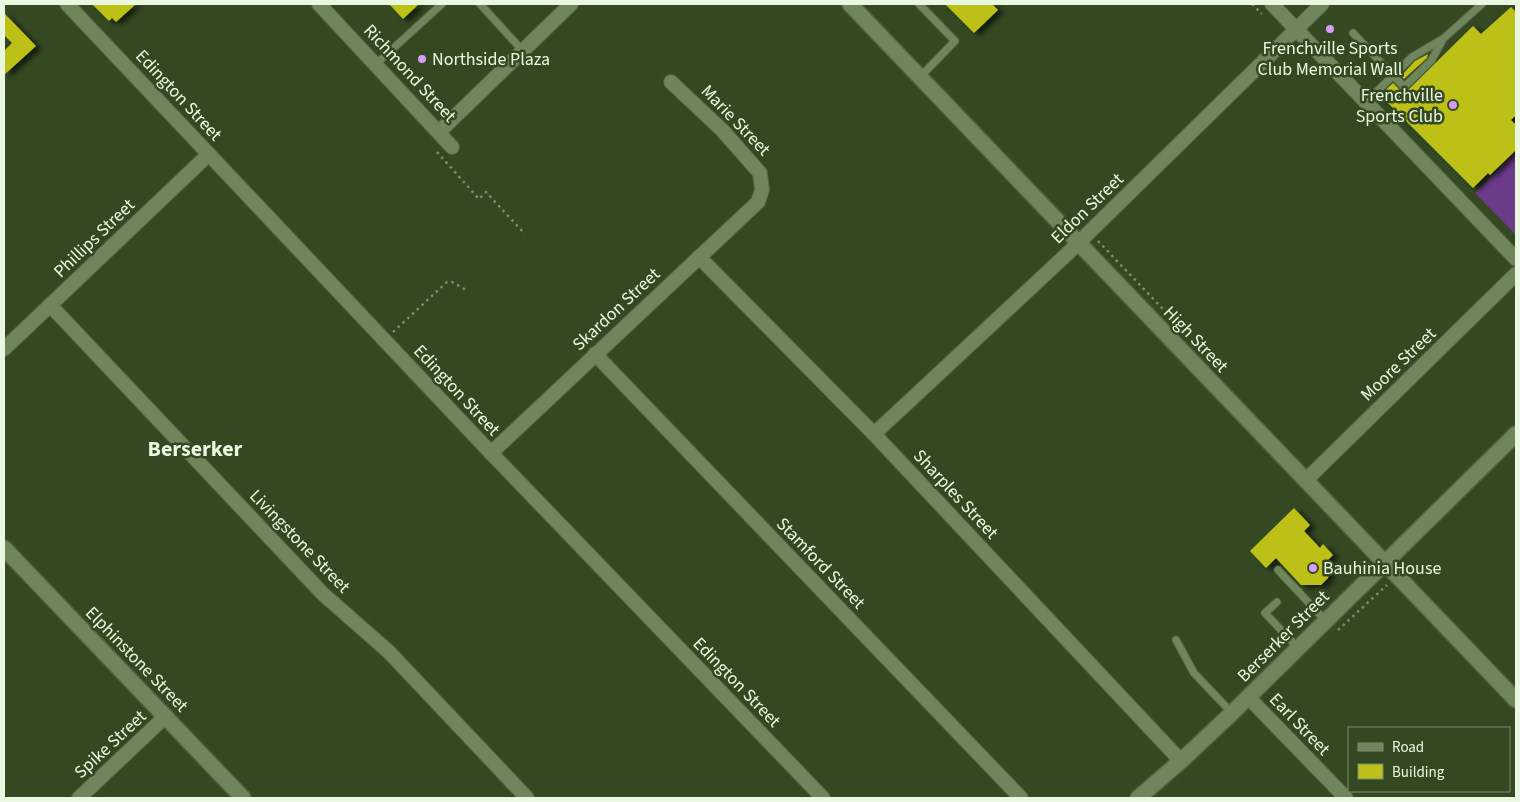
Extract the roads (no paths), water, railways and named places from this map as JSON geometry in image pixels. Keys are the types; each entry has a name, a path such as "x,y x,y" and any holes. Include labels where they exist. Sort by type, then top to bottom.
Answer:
{"main road":[{"name":"High Street","path":"850,4 1516,700"},
{"name":"Berserker Street","path":"1138,798 1181,761 1248,697 1516,434"},
{"name":"Elphinstone Street","path":"4,548 243,798"}],"street":[{"name":"Edington Street","path":"67,4 491,453 823,798"},
{"name":"Richmond Street","path":"319,4 452,147"},
{"path":"439,132 571,4"},
{"path":"1272,4 1516,259"},
{"name":"Eldon Street","path":"874,434 1079,243 1322,4"},
{"name":"Marie Street","path":"671,82 723,131 760,173 762,190"},
{"name":"Phillips Street","path":"4,349 209,154"},
{"name":"Skardon Street","path":"491,453 758,202 762,190"},
{"name":"Sharples Street","path":"699,257 874,434 1181,761"},
{"name":"Moore Street","path":"1306,480 1516,274"},
{"name":"Livingstone Street","path":"50,305 323,594 389,652 527,798"},
{"name":"Stamford Street","path":"595,354 1021,798"},
{"name":"Earl Street","path":"1248,697 1346,798"},
{"name":"Spike Street","path":"79,798 166,716"}],"lane":[{"path":"376,64 442,4"},
{"path":"480,4 523,51"},
{"path":"919,4 955,41 920,77"},
{"path":"1366,102 1417,53 1444,38 1482,4"},
{"path":"1353,33 1404,87 1431,60 1444,38"},
{"path":"1278,570 1325,620"},
{"path":"1277,602 1264,613 1298,648"},
{"path":"1176,640 1194,673 1232,712"}],"place":[{"name":"Frenchville Sports Club Memorial Wall","path":"1330,29"},
{"name":"Northside Plaza","path":"422,59"},
{"name":"Frenchville Sports Club","path":"1453,105"},
{"name":"Bauhinia House","path":"1313,568"}],"district":[{"name":"Berserker","path":"195,448"}]}
